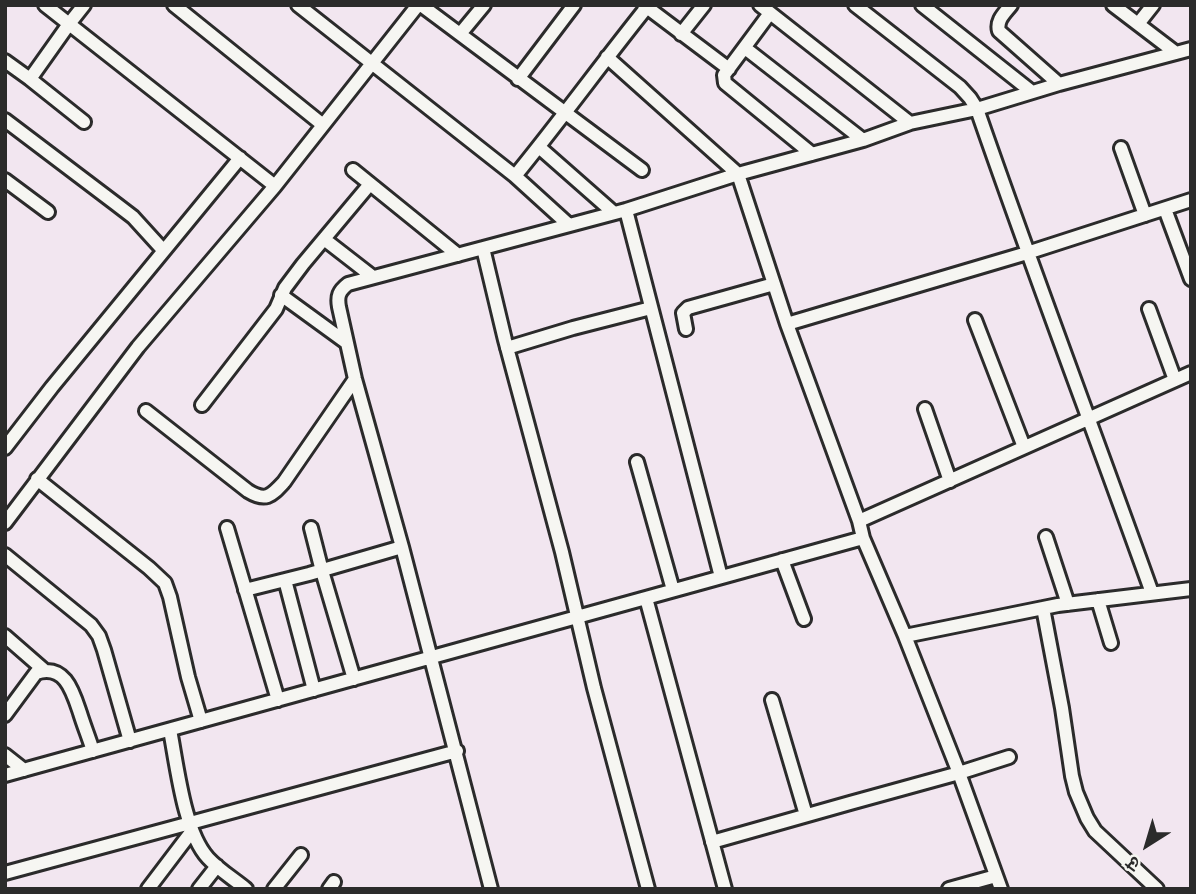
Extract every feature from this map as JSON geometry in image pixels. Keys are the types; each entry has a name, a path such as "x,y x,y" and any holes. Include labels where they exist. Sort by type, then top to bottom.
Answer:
{"street":[{"path":"45,5 275,186"},
{"path":"30,79 84,5"},
{"path":"174,5 323,125"},
{"path":"298,5 515,176 569,225"},
{"path":"5,523 138,347 275,186 419,5 642,170"},
{"path":"460,34 484,5"},
{"path":"518,79 574,5"},
{"path":"681,34 704,5"},
{"path":"855,5 960,87 977,109 1152,593"},
{"path":"922,5 1032,92"},
{"path":"1012,5 1000,18 999,31 1059,84"},
{"path":"1113,5 1176,53"},
{"path":"1138,24 1153,5"},
{"path":"515,176 566,114 646,6 729,69"},
{"path":"812,154 725,83 724,75 745,48 765,9 910,124"},
{"path":"745,48 863,140"},
{"path":"491,889 432,657 355,379 339,307 341,290 348,284 620,211 910,124 977,109 1191,49"},
{"path":"607,57 738,174 787,324 863,537 959,774 998,883 948,889"},
{"path":"5,61 84,122"},
{"path":"5,120 133,217 163,250"},
{"path":"539,147 620,211 651,308 721,577"},
{"path":"1121,148 1145,215"},
{"path":"5,448 240,158"},
{"path":"353,170 458,255"},
{"path":"5,180 48,212"},
{"path":"202,405 276,309 281,295 303,264 370,184"},
{"path":"787,324 1027,253 1191,200"},
{"path":"1165,209 1191,279"},
{"path":"324,239 373,277"},
{"path":"483,248 648,889"},
{"path":"685,329 683,313 688,308 774,284"},
{"path":"281,295 347,343"},
{"path":"507,348 651,308"},
{"path":"1149,309 1175,380"},
{"path":"975,320 1024,447"},
{"path":"859,521 1191,373"},
{"path":"146,411 248,491 257,497 266,498 284,482 355,379"},
{"path":"925,409 950,481"},
{"path":"637,462 673,590"},
{"path":"37,479 149,568 164,583 170,597 201,721"},
{"path":"226,528 278,700"},
{"path":"311,528 354,679"},
{"path":"5,775 863,537"},
{"path":"1046,537 1068,604"},
{"path":"245,590 402,547"},
{"path":"5,555 78,613 99,636 130,741"},
{"path":"782,560 804,619"},
{"path":"285,580 314,690"},
{"path":"905,636 1043,608 1191,589"},
{"path":"646,598 725,889"},
{"path":"1098,600 1111,643"},
{"path":"1043,608 1076,792 1095,831 1157,889"},
{"path":"5,636 44,670 53,672 68,683 93,751"},
{"path":"5,715 36,673 44,670"},
{"path":"772,700 806,815"},
{"path":"170,730 191,827 199,846 208,858 244,888"},
{"path":"5,873 191,827 457,751"},
{"path":"5,754 24,770"},
{"path":"712,842 959,774 1009,757"},
{"path":"148,889 191,827"},
{"path":"274,889 301,855"},
{"path":"199,889 217,866"}]}
